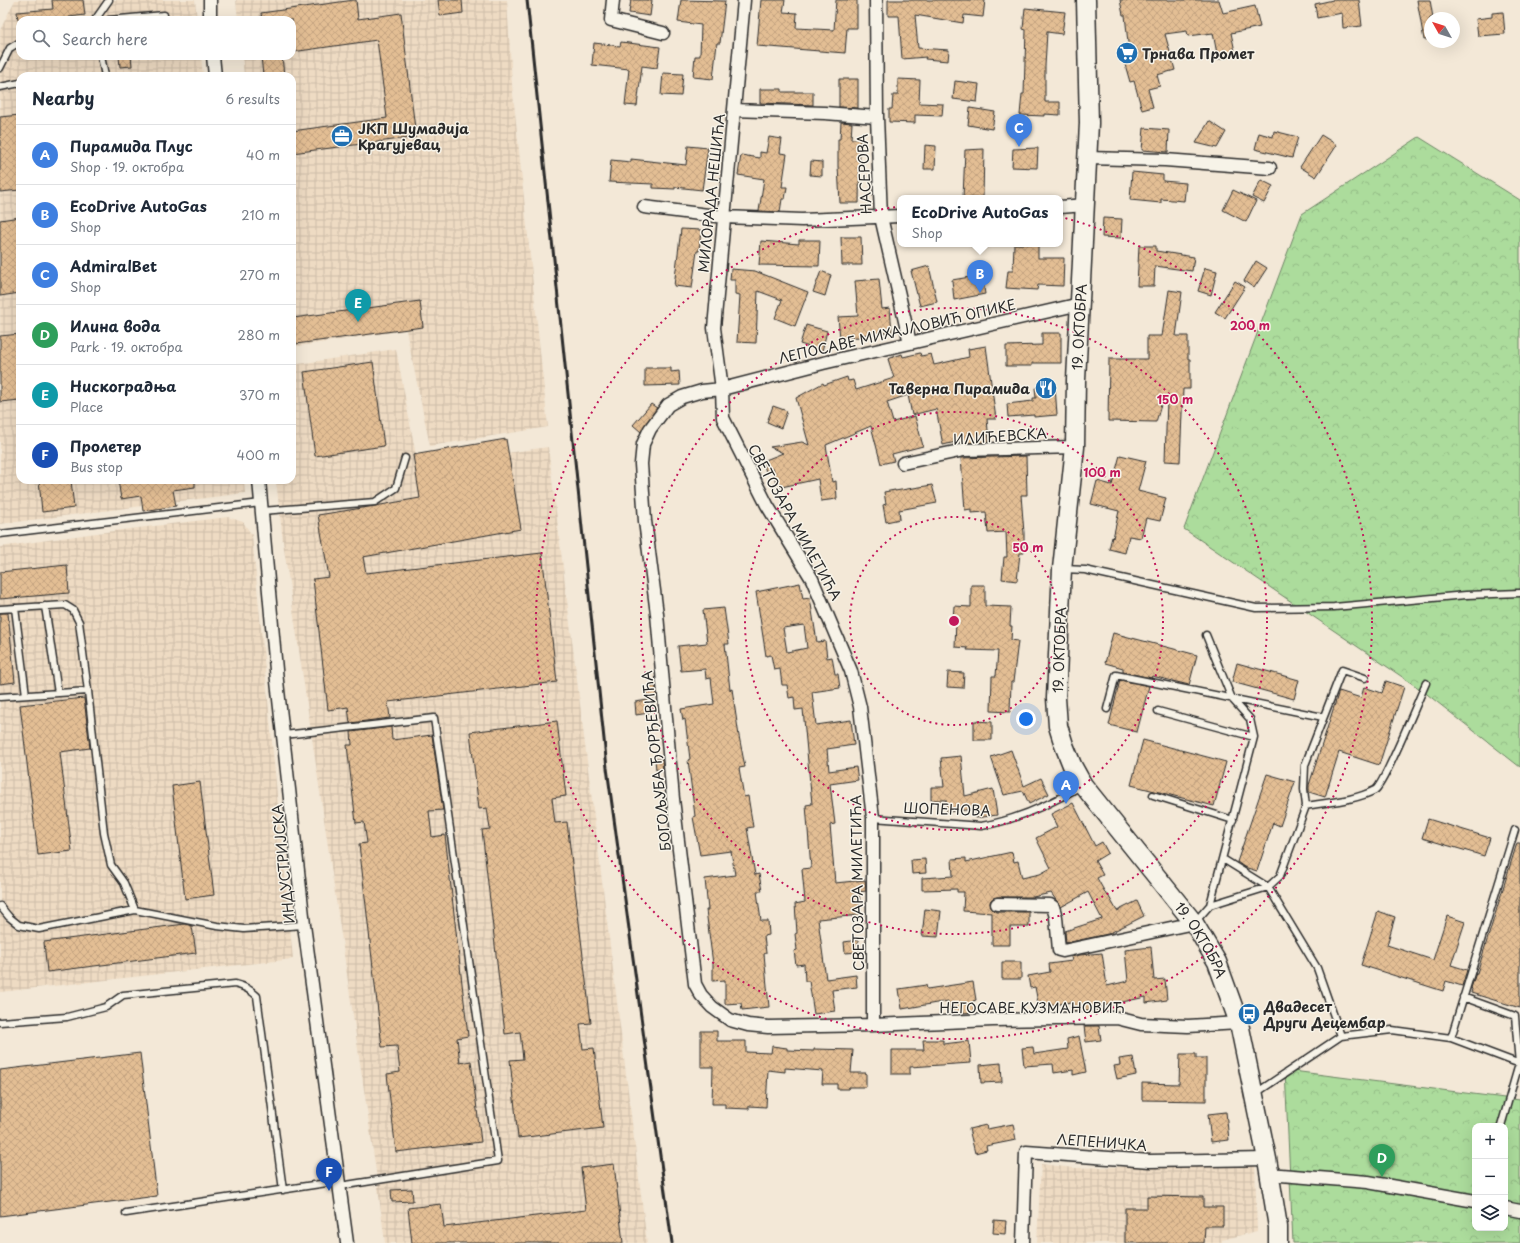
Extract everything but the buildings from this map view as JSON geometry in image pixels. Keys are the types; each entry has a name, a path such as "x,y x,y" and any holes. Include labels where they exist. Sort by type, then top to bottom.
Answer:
{"street":[{"path":"210,0 210,16"},
{"path":"613,0 611,20 663,33"},
{"name":"МИЛОРАДА НЕШИЋА","path":"722,389 714,328 744,0"},
{"name":"НАСЕРОВА","path":"876,0 876,118 881,217 910,343"},
{"name":"19. ОКТОБРА","path":"1086,0 1089,123 1076,380 1075,447 1062,569 1056,698 1058,726 1072,765 1083,785 1194,923 1217,962 1239,1023 1278,1227 1278,1243"},
{"path":"213,60 215,72"},
{"path":"734,110 825,113 876,118"},
{"path":"1087,158 1165,160 1270,168"},
{"path":"1063,207 1085,206"},
{"path":"644,207 724,217 802,220 897,216"},
{"name":"ЛЕПОСАВЕ МИХАЈЛОВИЋ ОПИКЕ","path":"722,389 910,343 1080,304"},
{"name":"СВЕТОЗАРА МИЛЕТИЋА","path":"722,389 723,418 767,505 812,579 851,671 860,707 873,818 873,1025"},
{"name":"БОГОЉУБА ЂОРЂЕВИЋА","path":"722,389 702,391 682,397 668,405 650,429 643,444 641,464 645,521 657,614 673,799 696,984 701,995 712,1007 730,1020 748,1025 768,1027 873,1025"},
{"name":"ИЛИЋЕВСКА","path":"903,464 964,450 1075,447"},
{"name":"ИНДУСТРИЈСКА","path":"259,484 278,681 304,926 347,1243"},
{"path":"997,904 1050,905 1054,907 1059,950 1063,951 1194,923"},
{"name":"НЕГОСАВЕ КУЗМАНОВИЋ","path":"873,1025 993,1020 1117,1018 1140,1024 1188,1026 1239,1023"},
{"name":"ЛЕПЕНИЧКА","path":"1023,1243 1026,1152 1150,1161 1267,1166"},
{"path":"1267,1166 1472,1200"},
{"path":"1508,1209 1520,1211"}],"lane":[{"path":"98,16 109,0"},
{"path":"153,16 164,15"},
{"path":"0,68 10,48 16,44"},
{"path":"102,60 104,72"},
{"path":"0,87 16,84"},
{"path":"0,534 262,507 374,502 396,488 404,458"},
{"path":"1062,569 1085,570 1256,608 1334,607 1466,595 1520,593"},
{"path":"0,609 65,605 73,610 79,622 104,833 111,865 124,883 135,910"},
{"path":"45,606 58,693"},
{"path":"15,608 26,695"},
{"path":"1194,923 1210,905 1254,737 1250,719 1232,699 1206,635"},
{"path":"1210,905 1268,887 1280,876 1306,806 1304,789 1305,765 1342,670 1365,678"},
{"path":"1107,709 1116,675 1323,717"},
{"path":"1306,806 1357,796 1376,789 1386,773 1426,683"},
{"path":"0,697 88,691"},
{"path":"1158,711 1254,737"},
{"path":"126,1213 498,1161 434,718 284,735"},
{"name":"ШОПЕНОВА","path":"873,818 981,826 999,823 1028,813 1063,797 1083,785"},
{"path":"1153,795 1233,820"},
{"path":"1451,1038 1515,830"},
{"path":"1223,859 1268,887 1317,968 1341,1036"},
{"path":"0,906 9,918 19,925 39,929 135,910 217,926 244,929 304,926"},
{"path":"0,1022 67,1017 106,1007 124,995 235,984 251,990 257,996 283,1190"},
{"path":"1463,997 1515,1016 1519,1064 1502,1123"},
{"path":"1253,1095 1341,1036 1392,1030 1451,1038 1519,1064"}],"shaded area":[{"path":"15,0 195,0 197,16 16,16 16,60 201,60 203,72 16,72 16,484 244,484 245,493 0,524 0,30"},
{"path":"236,0 507,0 512,84 548,427 430,446 406,330 296,346 296,72 244,72 242,60 296,60 296,16 238,16"},
{"path":"396,349 418,466 548,447 647,1243 385,1243 375,1164 283,542 276,484 296,484 296,364"},
{"path":"228,517 243,522 252,535 293,959 0,992 0,547 89,534"},
{"path":"1255,1163 1257,1231 1222,1240 1222,1243 1037,1243 1041,1164 1074,1168"}],"green space":[{"path":"1419,137 1520,200 1520,767 1423,691 1184,529 1302,214"},
{"path":"1285,1070 1520,1100 1520,1243 1293,1243"}],"railway":[{"path":"527,0 607,768 672,1243"}],"place":[{"name":"Трнава Промет","path":"1127,53"},
{"name":"ЈКП Шумадија Крагујевац","path":"342,136"},
{"name":"AdmiralBet","path":"1019,147"},
{"name":"EcoDrive AutoGas","path":"980,293"},
{"name":"Нискоградња","path":"358,322"},
{"name":"Таверна Пирамида","path":"1046,388"},
{"name":"Пирамида Плус","path":"1066,804"},
{"name":"Двадесет Други Децембар","path":"1249,1014"},
{"name":"Илина вода","path":"1382,1177"},
{"name":"Пролетер","path":"329,1191"}]}
